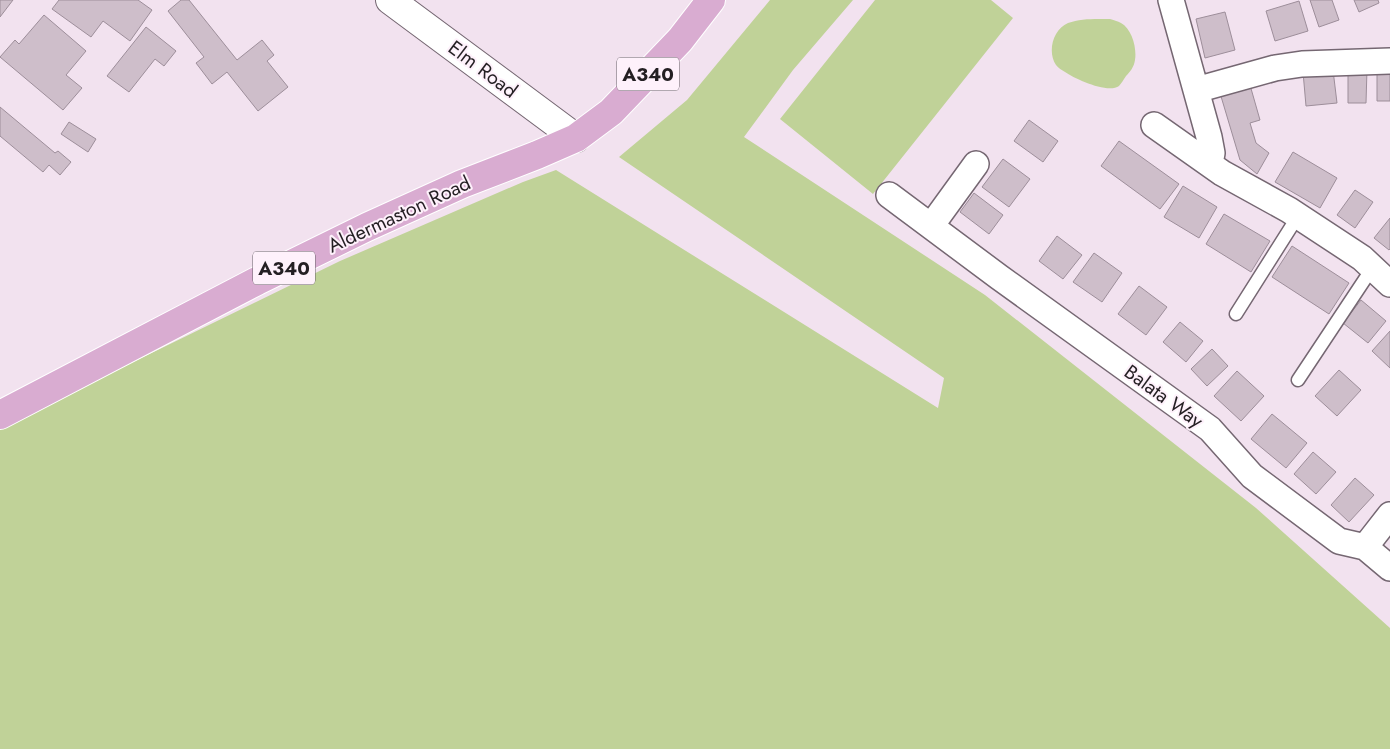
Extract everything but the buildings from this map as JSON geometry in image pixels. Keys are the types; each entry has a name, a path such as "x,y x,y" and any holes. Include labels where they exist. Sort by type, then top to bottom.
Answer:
{"main road":[{"name":"Aldermaston Road","path":"0,416 257,281 367,227 462,184 576,138 612,112 680,40 711,0"}],"street":[{"name":"Elm Road","path":"390,0 576,138"},
{"path":"1171,0 1209,137 1212,154 1210,164"},
{"path":"1196,90 1275,68 1302,64 1390,61"},
{"path":"1154,125 1222,173 1298,216 1362,258 1381,275"},
{"path":"931,226 976,164"},
{"name":"Balata Way","path":"889,195 1210,428 1252,476 1339,541 1364,547 1390,568"},
{"path":"1364,547 1390,515"}],"lane":[{"path":"1236,314 1298,216"},
{"path":"1298,380 1381,275"}],"green space":[{"path":"770,0 853,0 793,70 744,137 985,295 1256,508 1390,628 1390,749 0,749 0,427 340,261 523,182 556,170 938,408 944,378 619,157 687,100"},
{"path":"875,0 991,0 1013,18 873,194 780,119"},
{"path":"1110,19 1125,26 1131,34 1135,50 1133,67 1119,86 1107,88 1092,85 1070,75 1057,66 1052,54 1053,41 1055,35 1063,26 1078,20"}]}
